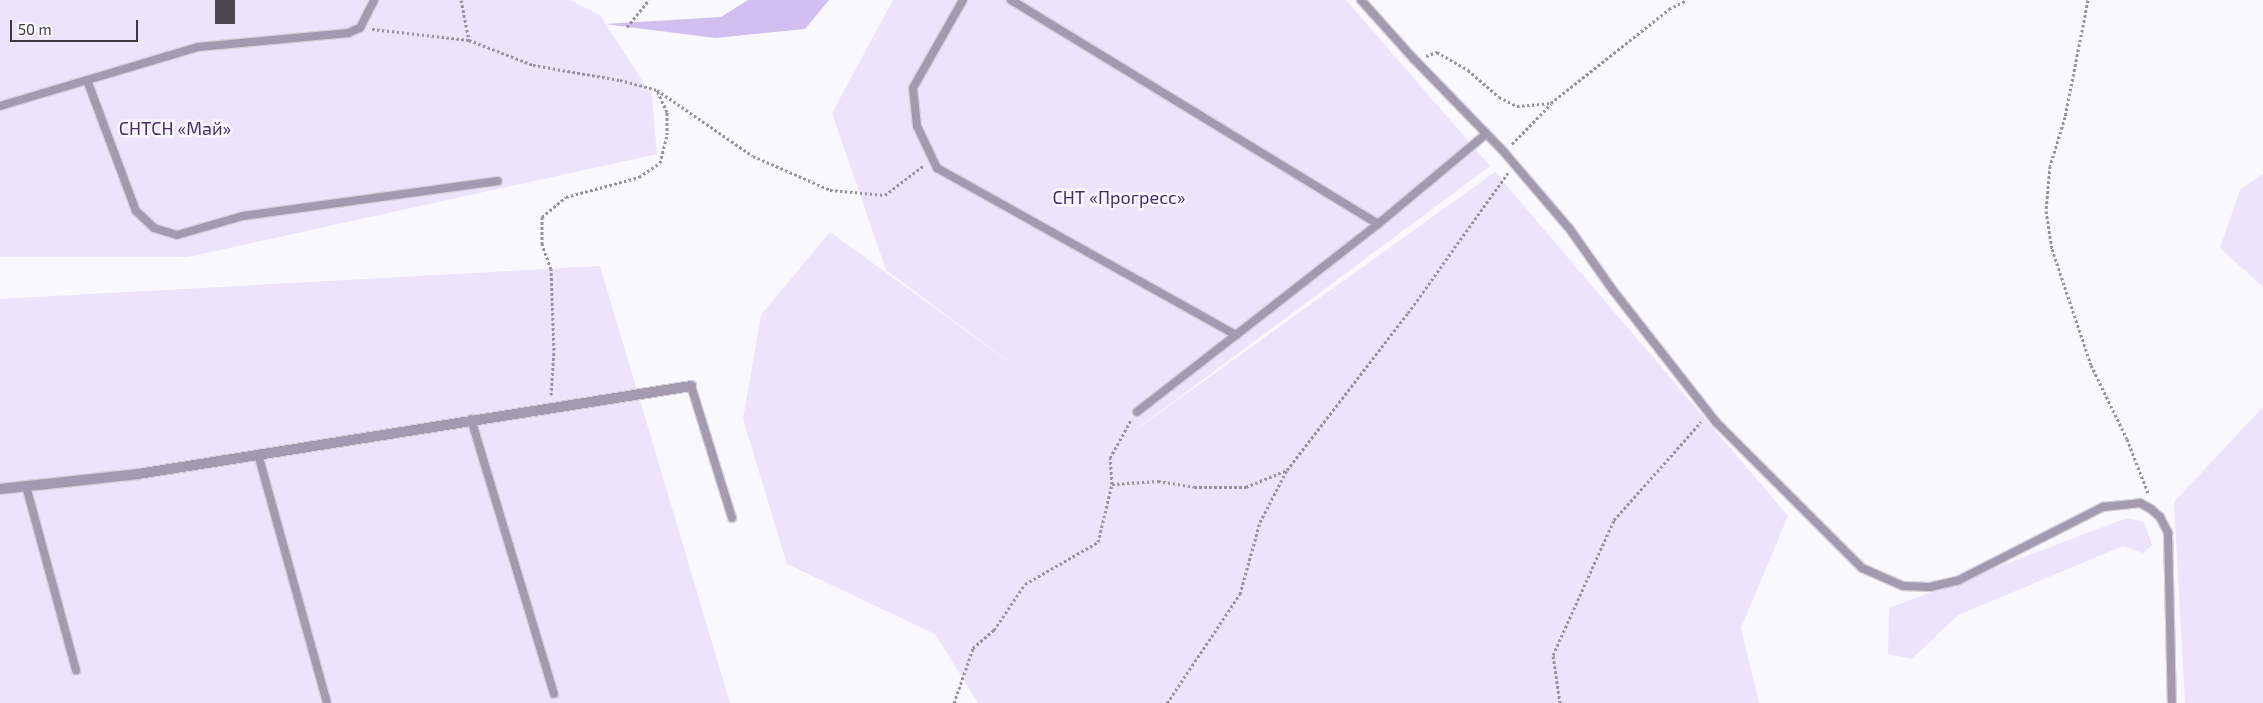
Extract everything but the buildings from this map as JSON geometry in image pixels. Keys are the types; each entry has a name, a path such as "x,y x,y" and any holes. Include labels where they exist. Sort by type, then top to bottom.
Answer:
{"street":[{"path":"0,489 138,474 550,406 691,386"}],"lane":[{"path":"0,106 198,47 348,33 360,28 374,0"},
{"path":"963,0 913,88 917,126 937,168 1236,334"},
{"path":"1011,0 1378,224"},
{"path":"1361,0 1414,59 1504,152 1569,228 1612,289 1716,422 1862,568 1903,586 1930,587 1957,580 2103,507 2126,503 2140,503 2151,509 2160,517 2168,533 2172,703"},
{"path":"86,80 136,211 154,228 177,235 243,216 498,181"},
{"path":"1137,412 1378,224 1486,134"},
{"path":"691,386 732,518"},
{"path":"471,419 554,694"},
{"path":"258,454 327,703"},
{"path":"26,486 76,670"}],"path":[{"path":"461,0 470,40"},
{"path":"627,27 649,0"},
{"path":"1504,152 1551,103 1669,9 1687,0"},
{"path":"2088,0 2065,117 2050,166 2046,211 2052,250 2091,366 2142,475 2151,509"},
{"path":"360,28 470,40 532,65 620,80 657,90 753,156 830,190 885,195 912,176 932,156"},
{"path":"1414,59 1437,52 1468,70 1499,96 1517,106 1551,103"},
{"path":"550,406 554,350 551,269 542,244 542,217 566,197 640,176 660,163 667,135 666,112 657,90"},
{"path":"1167,703 1240,594 1260,522 1287,470 1408,313 1514,165"},
{"path":"954,703 974,648 994,630 1025,584 1098,542 1112,484 1110,458 1122,431 1137,412"},
{"path":"1560,703 1553,655 1614,520 1704,418"},
{"path":"1112,484 1158,481 1194,488 1246,487 1287,470"}],"green space":[{"name":"СНТСН «Май»","path":"0,0 570,0 600,15 652,96 657,154 188,257 0,257"},
{"name":"СНТ «Прогресс»","path":"893,0 1346,0 1490,166 1119,442 1495,172 1788,516 1741,628 1759,703 978,703 935,634 787,564 743,419 761,315 830,232 1042,386 886,270 832,113"},
{"path":"2263,174 2263,287 2220,248 2240,190"},
{"path":"600,266 730,703 0,703 0,299"},
{"path":"2263,407 2263,703 2185,703 2174,502"},
{"path":"2127,518 2144,522 2152,545 2143,553 2123,546 1958,615 1912,659 1888,654 1889,608"}],"shaded area":[{"path":"748,0 829,0 805,29 715,38 605,24 721,17"}]}
